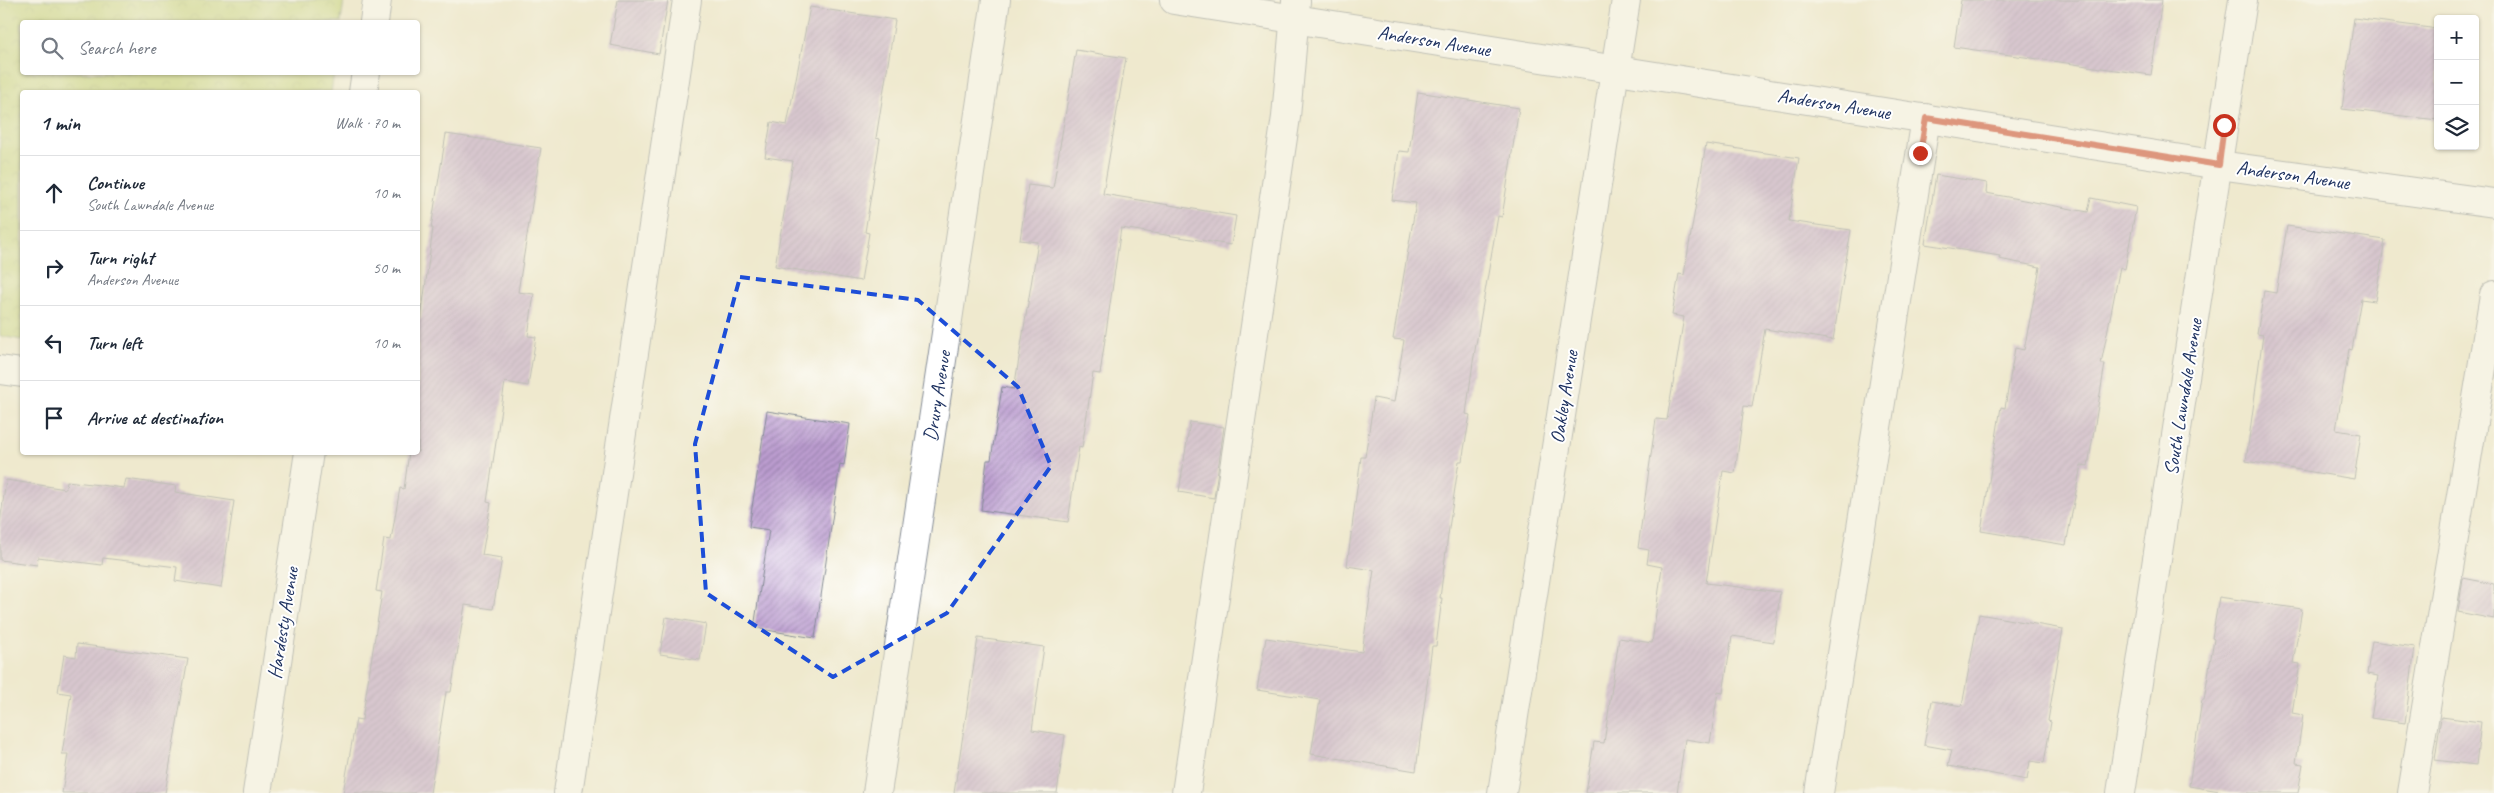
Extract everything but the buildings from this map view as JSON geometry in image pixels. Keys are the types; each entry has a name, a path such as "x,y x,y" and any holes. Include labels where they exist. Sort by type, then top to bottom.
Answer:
{"street":[{"path":"374,20 377,0"},
{"path":"568,793 687,0"},
{"name":"Drury Avenue","path":"877,793 996,0"},
{"name":"Anderson Avenue","path":"1174,0 1295,9 1616,69 2219,165 2494,203"},
{"name":"Oakley Avenue","path":"1502,793 1626,0"},
{"name":"South Lawndale Avenue","path":"2121,793 2243,0"},
{"path":"1186,793 1286,117 1295,9"},
{"path":"363,90 366,75"},
{"path":"1819,793 1926,118"},
{"path":"2412,793 2494,295"},
{"name":"Hardesty Avenue","path":"257,793 309,455"}],"highlighted area":[{"path":"740,277 918,300 1018,387 1051,466 947,613 833,677 706,593 695,444"}],"green space":[{"path":"0,0 344,0 341,20 20,20 20,75 334,75 331,90 20,90 20,340 0,336"}],"route":[{"path":"1920,153 1926,118 2219,165 2224,125"}]}
